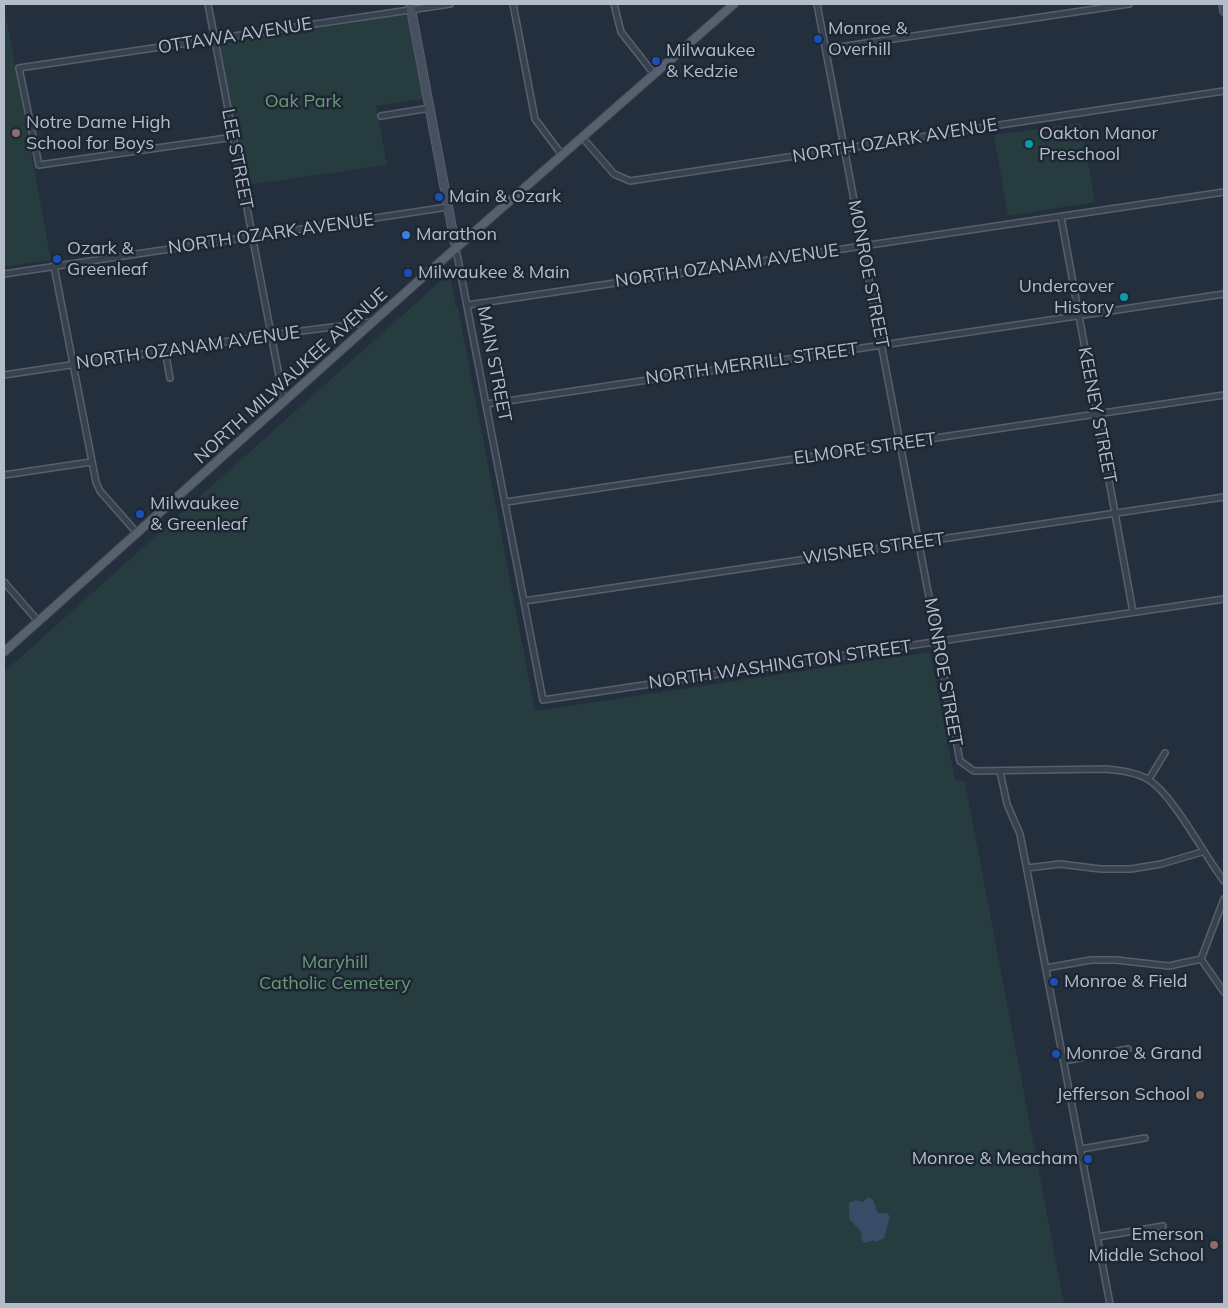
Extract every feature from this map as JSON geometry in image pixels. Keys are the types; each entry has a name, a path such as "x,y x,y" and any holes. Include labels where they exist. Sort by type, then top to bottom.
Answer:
{"main road":[{"name":"NORTH MILWAUKEE AVENUE","path":"4,652 373,322 734,4"}],"street":[{"name":"LEE STREET","path":"208,4 284,402"},
{"name":"OTTAWA AVENUE","path":"234,138 39,165 20,68 411,7 450,4"},
{"path":"513,4 535,119 562,155"},
{"path":"614,4 621,32 654,74"},
{"name":"MONROE STREET","path":"817,4 960,761 974,771 1105,769 1126,772 1149,780"},
{"path":"826,49 1130,4"},
{"path":"1223,4 1224,11"},
{"name":"MAIN STREET","path":"411,7 543,700"},
{"name":"NORTH OZARK AVENUE","path":"582,138 614,174 630,181 1224,91"},
{"path":"381,116 430,108"},
{"name":"NORTH OZANAM AVENUE","path":"468,305 1224,192"},
{"name":"NORTH OZARK AVENUE","path":"4,274 448,207"},
{"name":"KEENEY STREET","path":"1061,217 1133,612"},
{"path":"54,266 91,462 100,491 137,533"},
{"name":"NORTH MERRILL STREET","path":"487,404 1224,294"},
{"name":"NORTH OZANAM AVENUE","path":"4,375 165,350 373,322"},
{"path":"165,350 170,378"},
{"name":"ELMORE STREET","path":"506,502 1224,395"},
{"path":"4,475 91,462"},
{"name":"WISNER STREET","path":"524,601 1224,497"},
{"path":"4,582 38,621"},
{"name":"NORTH WASHINGTON STREET","path":"543,700 1224,598"},
{"path":"1165,753 1149,780 1168,800 1202,852 1224,881"},
{"path":"1000,771 1005,798 1020,834 1110,1304"},
{"path":"1027,868 1060,864 1101,869 1131,869 1161,864 1202,852"},
{"path":"1201,960 1224,899"},
{"path":"1046,968 1091,960 1116,960 1169,966 1201,960"},
{"path":"1201,960 1224,992"},
{"path":"1064,1061 1128,1049"},
{"path":"1081,1149 1145,1138"},
{"path":"1098,1237 1163,1226"}],"green space":[{"name":"Notre Dame High School for Boys","path":"4,5 51,260 4,267"},
{"name":"Oak Park","path":"404,14 409,20 423,99 376,106 387,165 247,185 220,50 221,44"},
{"path":"1081,123 1095,202 1008,216 994,135"},
{"name":"Maryhill Catholic Cemetery","path":"446,276 450,277 456,307 458,308 535,711 930,652 955,780 965,782 1064,1304 4,1304 4,672"}],"water":[{"path":"868,1197 873,1200 878,1213 886,1213 890,1216 884,1238 876,1242 873,1240 865,1243 862,1240 861,1231 849,1219 849,1203 856,1200 863,1202"}],"place":[{"name":"Monroe & Overhill","path":"818,39"},
{"name":"Milwaukee & Kedzie","path":"656,61"},
{"name":"Notre Dame High School for Boys","path":"16,133"},
{"name":"Oakton Manor Preschool","path":"1029,144"},
{"name":"Main & Ozark","path":"439,197"},
{"name":"Marathon","path":"406,235"},
{"name":"Ozark & Greenleaf","path":"57,259"},
{"name":"Milwaukee & Main","path":"408,273"},
{"name":"Undercover History","path":"1124,297"},
{"name":"Milwaukee & Greenleaf","path":"140,514"},
{"name":"Monroe & Field","path":"1054,982"},
{"name":"Monroe & Grand","path":"1056,1054"},
{"name":"Jefferson School","path":"1200,1095"},
{"name":"Monroe & Meacham","path":"1088,1159"},
{"name":"Emerson Middle School","path":"1214,1245"}]}
